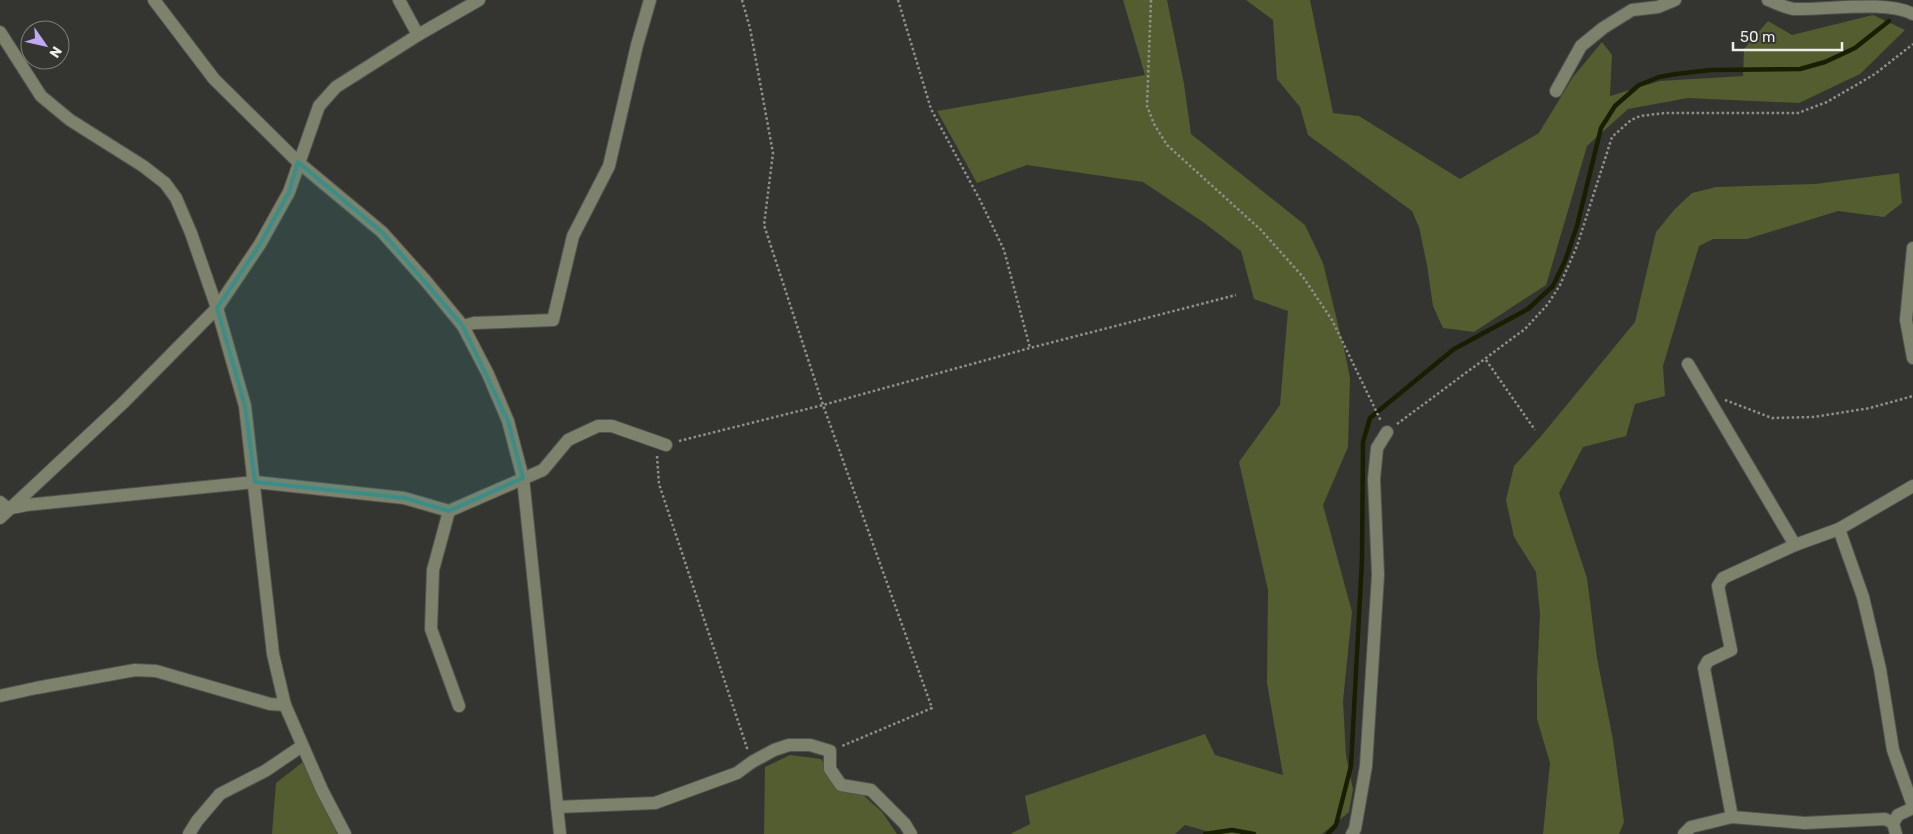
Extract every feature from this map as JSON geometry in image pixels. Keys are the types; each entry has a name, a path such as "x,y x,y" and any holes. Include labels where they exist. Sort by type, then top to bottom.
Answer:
{"street":[{"path":"154,0 214,79 298,162 382,232 425,280 462,326 488,374 508,421 522,478 560,834"},
{"path":"399,0 418,35"},
{"path":"0,518 5,505 123,403 217,308 260,244 289,192 319,106 336,88 418,35 479,0"},
{"path":"462,326 474,323 553,320 573,236 609,166 637,44 650,0"},
{"path":"1556,92 1580,46 1603,28 1632,10 1658,7 1675,0"},
{"path":"1768,0 1792,9 1879,4 1907,9 1913,14"},
{"path":"0,32 41,96 70,120 143,166 165,183 176,198 191,233 217,308 245,406 273,654 285,705 322,790 345,834"},
{"path":"1913,248 1906,320 1913,358"},
{"path":"1688,364 1707,393 1795,544"},
{"path":"5,505 255,482 404,498 449,510 543,470 568,440 598,426 612,426 661,443"},
{"path":"1352,834 1355,829 1366,766 1378,575 1374,479 1377,448 1387,432"},
{"path":"1732,817 1704,668 1708,661 1731,650 1718,586 1723,578 1795,544 1840,530 1913,486"},
{"path":"449,510 433,570 431,629 459,706"},
{"path":"1684,834 1691,826 1732,817 1806,828 1885,819 1894,828 1898,815 1913,807 1893,750 1880,669 1863,597 1840,530"},
{"path":"0,696 135,670 156,671 270,704 285,705"},
{"path":"557,807 655,803 737,773 774,750 789,746 810,745 830,751 830,768 841,785 871,790 905,824 911,834"},
{"path":"189,834 197,821 220,794 266,771 302,746"}],"path":[{"path":"742,0 750,28 772,153 764,225 823,405 932,708 830,751"},
{"path":"898,0 931,109 980,200 1004,250 1030,348"},
{"path":"1151,0 1147,106 1154,124 1167,145 1261,230 1303,277 1332,320 1387,432 1526,329 1548,304 1560,285 1577,246 1612,137 1631,120 1640,116 1665,113 1798,113 1827,102 1875,74 1913,44"},
{"path":"752,762 659,484 661,443 823,405 1030,348 1236,295"},
{"path":"1486,360 1536,430"},
{"path":"1707,393 1772,418 1814,417 1870,408 1913,396"}],"highlighted area":[{"path":"298,162 382,232 463,326 508,421 523,478 449,511 404,498 255,482 245,406 217,308 260,244 289,192"}],"green space":[{"path":"1123,0 1167,0 1184,84 1191,134 1305,225 1323,263 1345,353 1350,378 1348,447 1323,505 1352,612 1343,701 1346,756 1353,789 1349,812 1322,834 1217,834 1185,825 1175,834 1010,834 1030,824 1025,796 1205,734 1215,755 1283,775 1267,683 1268,590 1239,462 1280,405 1288,311 1254,299 1241,251 1203,222 1143,182 1027,165 977,183 937,111 1145,75"},
{"path":"1246,0 1310,0 1333,113 1359,116 1460,179 1539,133 1573,77 1602,42 1612,55 1610,96 1660,81 1743,76 1744,49 1768,21 1792,35 1873,15 1905,30 1860,74 1799,103 1688,98 1628,109 1587,146 1546,285 1474,332 1443,328 1433,306 1419,227 1412,211 1308,135 1300,107 1277,79 1273,20"},
{"path":"1899,173 1902,203 1884,217 1838,211 1747,239 1713,239 1699,246 1663,366 1665,396 1635,404 1626,436 1583,447 1559,493 1587,578 1597,658 1613,740 1624,822 1619,834 1543,834 1550,763 1537,719 1540,614 1536,572 1514,537 1506,500 1514,466 1635,322 1656,232 1675,209 1692,193 1716,187 1815,184"},
{"path":"790,755 821,759 838,788 863,795 882,812 897,834 764,834 765,767"},
{"path":"303,762 337,834 272,834 276,783"}],"waterway":[{"path":"1328,834 1336,825 1351,766 1362,560 1363,442 1370,418 1454,349 1528,309 1553,286 1565,261 1577,226 1601,128 1615,106 1639,85 1659,77 1711,70 1800,69 1825,62 1855,48 1889,21"},
{"path":"1205,834 1232,830 1254,834"}]}
